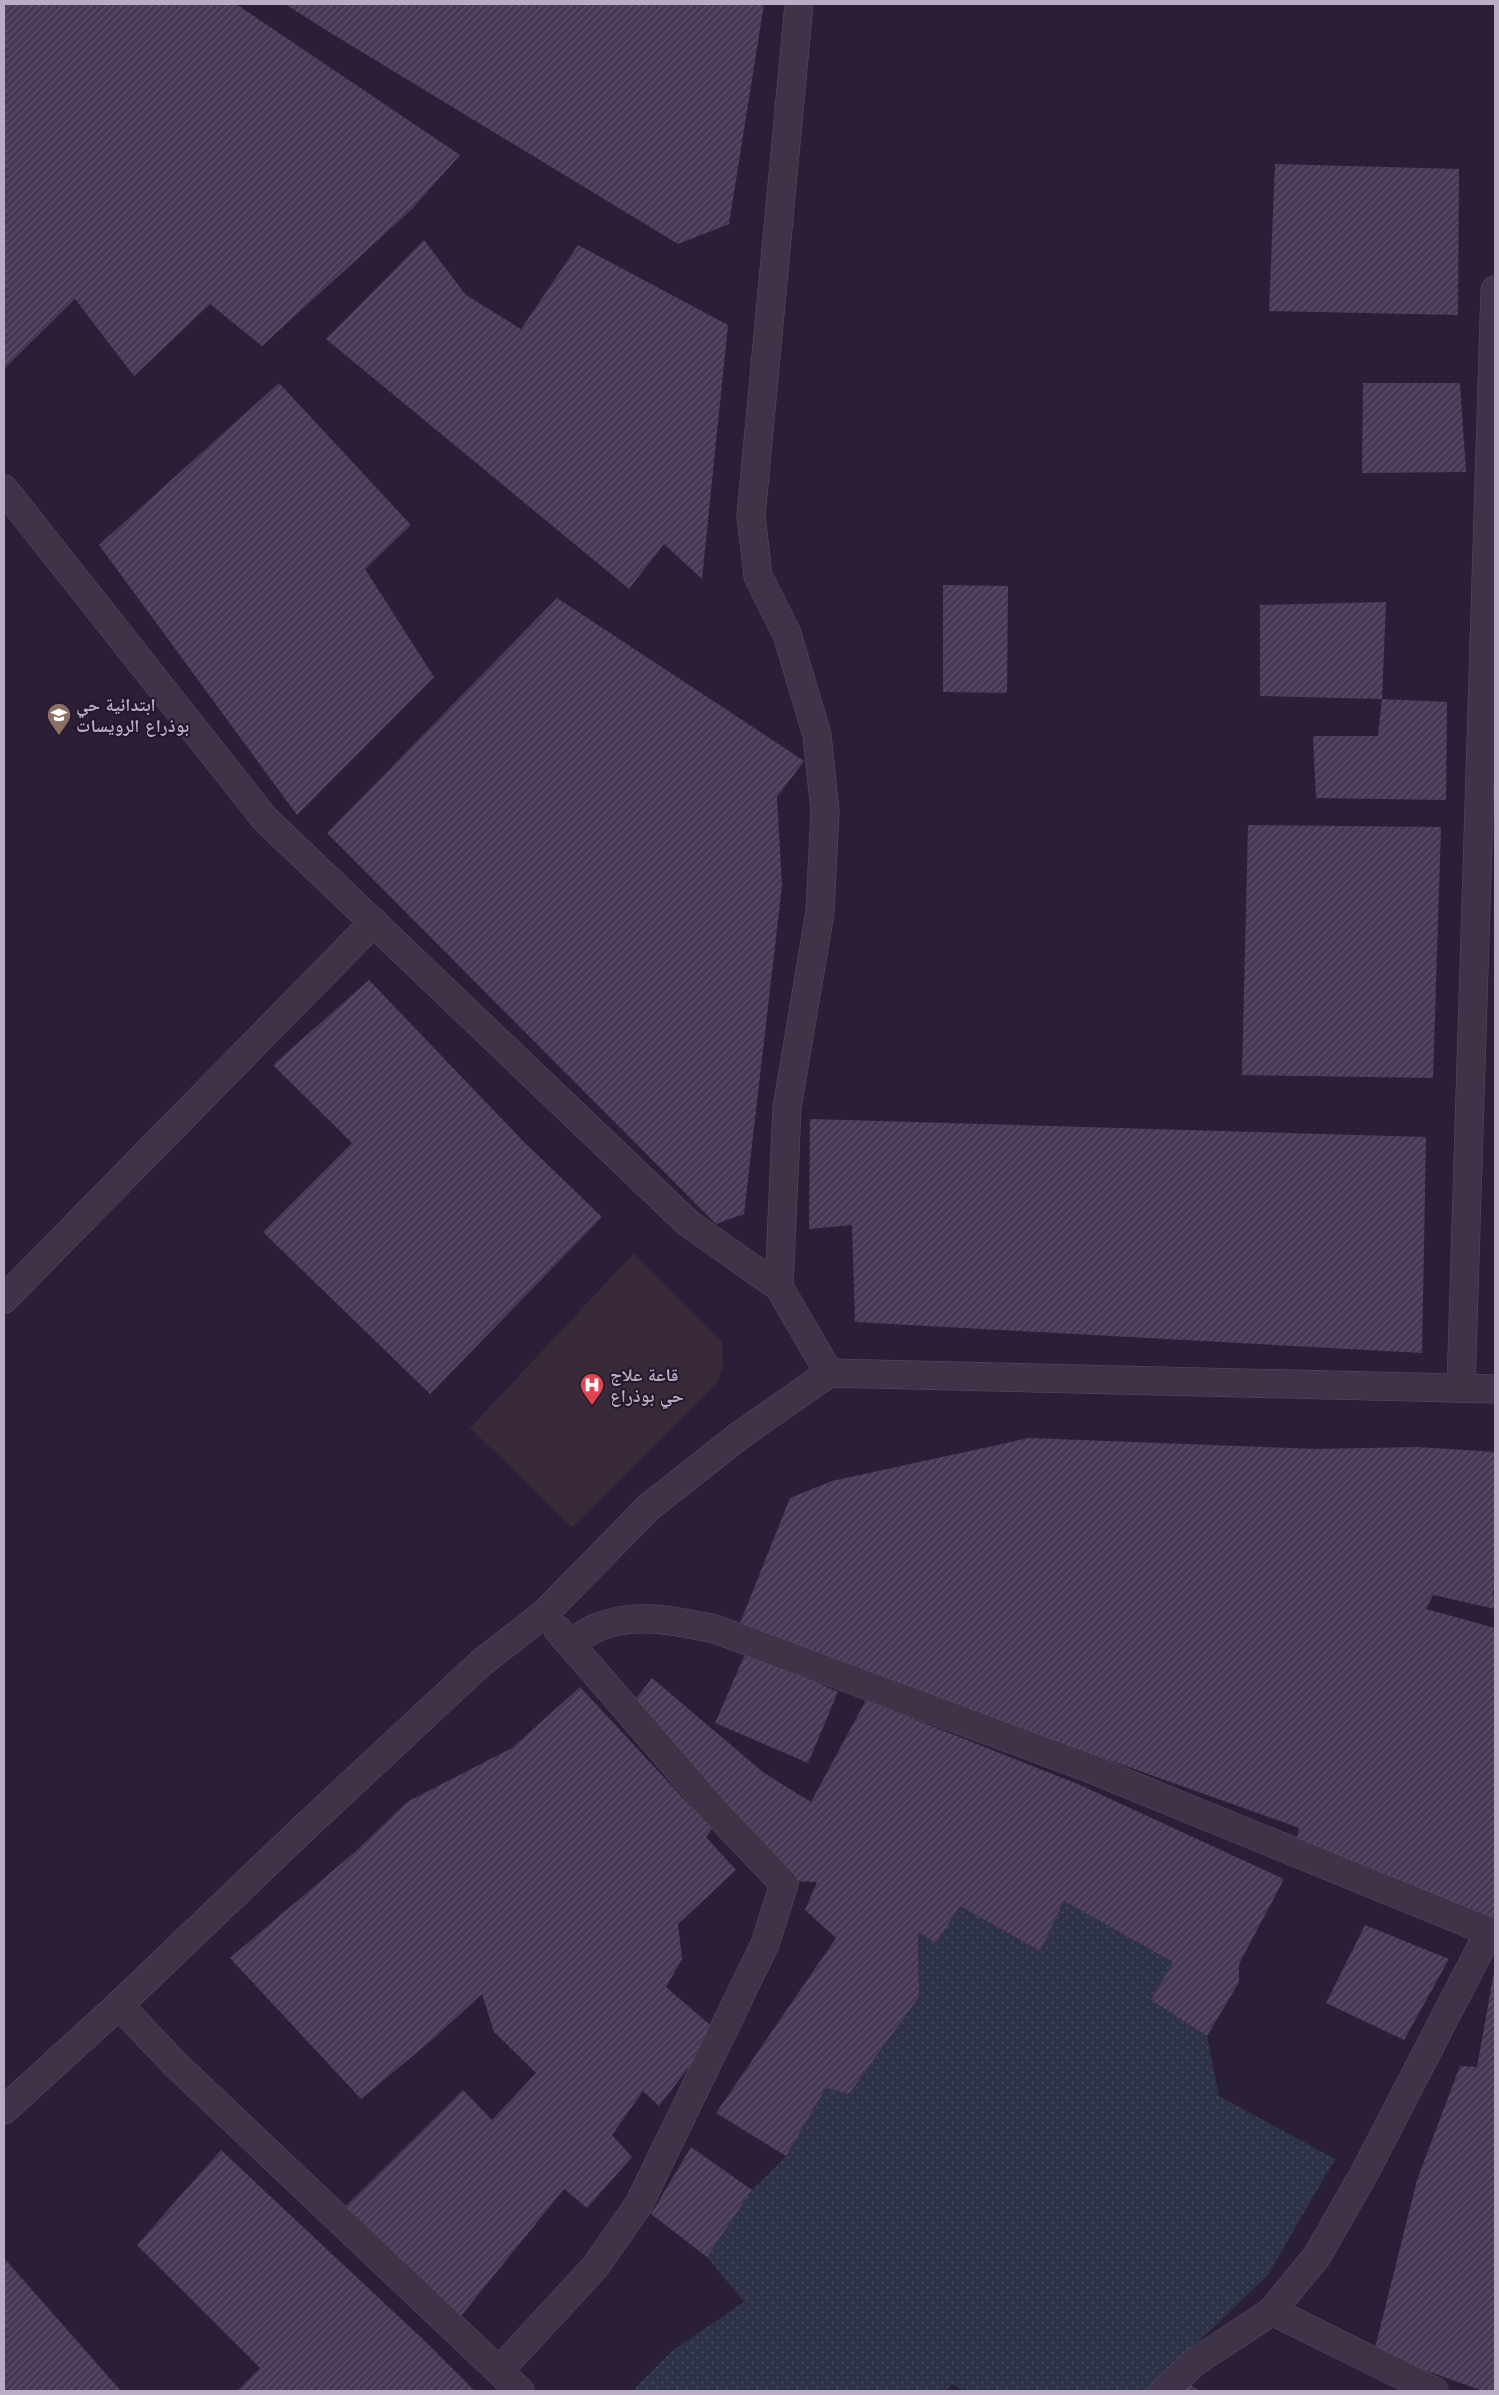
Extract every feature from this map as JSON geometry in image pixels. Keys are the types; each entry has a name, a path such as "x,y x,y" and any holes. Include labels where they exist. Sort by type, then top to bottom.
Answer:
{"street":[{"path":"779,1287 787,1108 820,912 825,811 817,735 787,634 758,576 751,516 799,4"},
{"path":"1461,1388 1495,290"},
{"path":"4,489 266,819 688,1223 779,1287 829,1373"},
{"path":"4,1299 374,922"},
{"path":"4,2110 482,1663 544,1614 649,1507 739,1436 829,1373 1495,1388"},
{"path":"499,2371 595,2266 639,2204 748,1979 764,1944 784,1890 784,1884 781,1880 713,1809 544,1614"},
{"path":"569,1643 597,1627 632,1618 674,1620 714,1629 1089,1768 1492,1933 1361,2180 1317,2256 1272,2311 1195,2362 1164,2391"},
{"path":"119,2004 219,2106 520,2391"},
{"path":"1272,2311 1434,2391"}],"shaded area":[{"name":"قاعة علاج حي بوذراع","path":"634,1253 722,1341 723,1366 716,1385 572,1527 470,1428"},
{"path":"1064,1901 1173,1962 1151,2000 1207,2036 1219,2096 1335,2159 1268,2275 1187,2353 1152,2391 964,2391 952,2384 946,2391 632,2391 672,2351 744,2302 707,2257 752,2190 786,2156 826,2088 849,2094 919,1997 918,1932 936,1942 960,1906 1040,1951"}],"building":[{"path":"4,4 236,4 460,155 412,209 262,346 210,304 134,376 75,299 4,369"},
{"path":"285,4 764,4 729,224 678,244"},
{"path":"1275,164 1459,169 1458,315 1269,311"},
{"path":"424,240 466,295 521,329 578,245 728,325 702,579 664,544 629,589 326,339"},
{"path":"279,383 411,525 365,569 434,677 297,815 99,545"},
{"path":"1363,383 1460,383 1466,472 1362,473"},
{"path":"943,585 1008,586 1007,693 943,692"},
{"path":"557,598 804,761 777,797 782,886 744,1214 716,1224 327,833"},
{"path":"1386,602 1382,699 1260,696 1260,605"},
{"path":"1382,699 1447,702 1446,800 1316,798 1313,736 1378,736"},
{"path":"1248,825 1441,827 1433,1078 1242,1075"},
{"path":"369,980 523,1141 602,1217 430,1394 263,1232 352,1143 273,1065"},
{"path":"810,1119 1426,1137 1422,1353 855,1322 852,1225 809,1229"},
{"path":"1029,1438 1317,1449 1418,1447 1495,1452 1495,1589 1493,1590 1495,1609 1433,1595 1426,1609 1495,1628 1495,1919 1296,1841 1299,1828 905,1687 740,1623 790,1498 832,1481"},
{"path":"746,1652 838,1692 808,1763 715,1723"},
{"path":"652,1678 764,1773 811,1802 866,1700 1080,1785 1284,1879 1239,1964 1239,1982 1207,2036 1151,2000 1173,1962 1064,1901 1040,1951 960,1906 936,1943 918,1932 919,1997 849,2094 826,2088 786,2156 716,2113 836,1938 805,1910 817,1882 790,1881 632,1704"},
{"path":"580,1687 712,1829 706,1837 736,1870 678,1924 682,1959 666,1987 717,2031 659,2106 643,2091 612,2135 632,2157 587,2208 564,2189 456,2322 339,2213 463,2090 492,2120 536,2073 494,2032 482,1994 433,2039 361,2099 230,1958 356,1851 407,1802 512,1748"},
{"path":"1365,1925 1449,1959 1404,2040 1326,2003"},
{"path":"1494,1972 1495,2391 1483,2391 1374,2352 1417,2180 1460,2066 1477,2067"},
{"path":"691,2147 752,2190 707,2257 651,2214"},
{"path":"221,2150 428,2344 475,2391 237,2391 260,2368 137,2245"},
{"path":"4,2258 121,2391 4,2391"},
{"path":"1186,2382 1200,2391 1179,2391"}],"place":[{"name":"ابتدائية حي بوذراع الرويسات","path":"59,736"},
{"name":"قاعة علاج حي بوذراع","path":"592,1406"}]}
